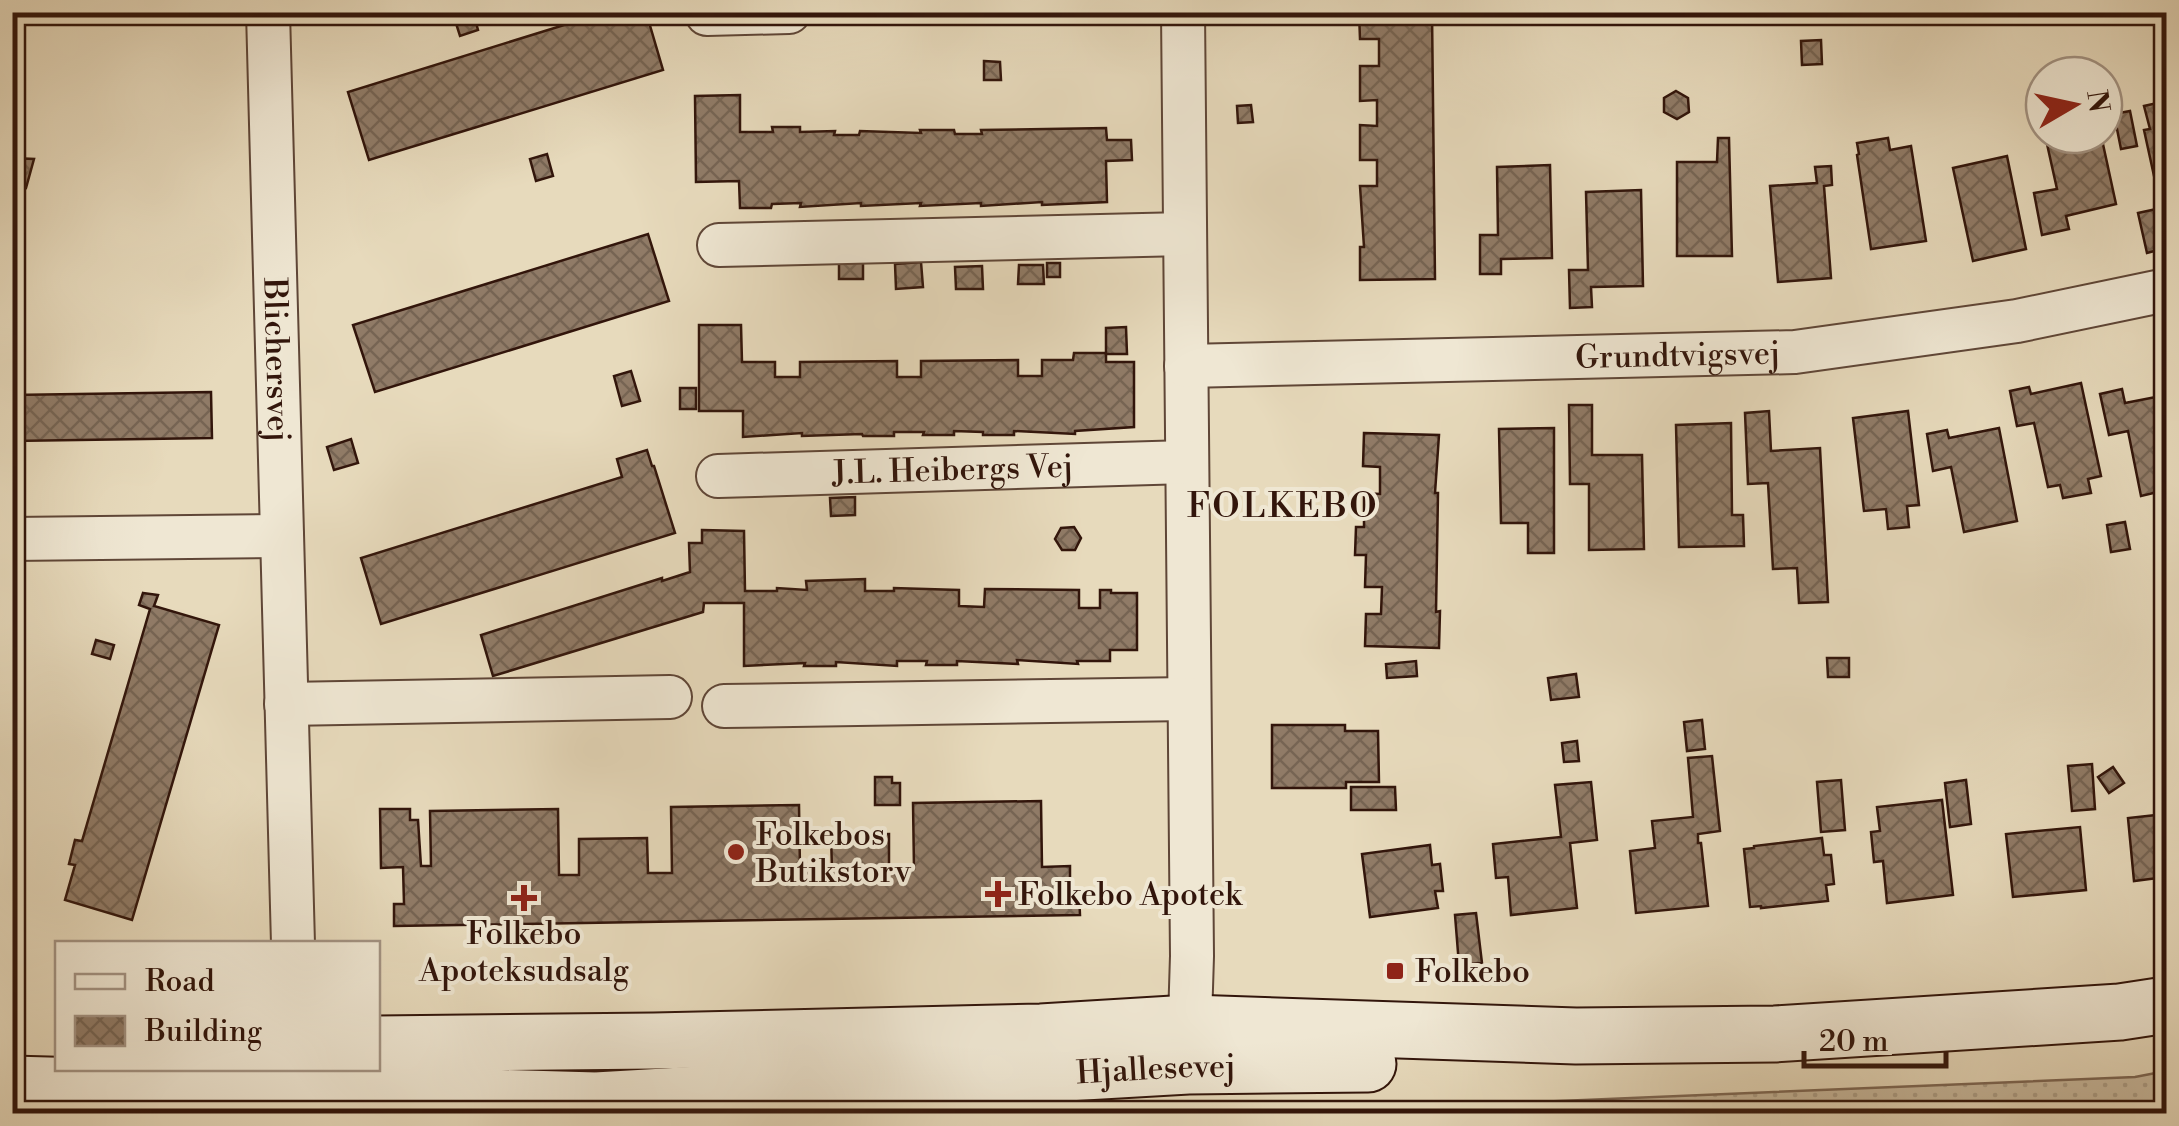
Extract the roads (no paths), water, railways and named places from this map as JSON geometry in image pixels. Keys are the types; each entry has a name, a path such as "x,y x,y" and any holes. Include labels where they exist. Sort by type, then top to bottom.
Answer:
{"main road":[{"name":"Hjallesevej","path":"12,1084 419,1094 523,1106 628,1106 1189,1044 1775,1034 2120,1012 2166,1004"},
{"name":"Hjallesevej","path":"380,1044 1040,1032 1189,1044"},
{"path":"594,1042 628,1106"},
{"path":"523,1106 529,1043"},
{"path":"12,1049 55,1048"}],"street":[{"name":"Blichersvej","path":"268,12 293,941"},
{"path":"707,14 789,12"},
{"path":"1183,12 1192,956 1189,1044"},
{"path":"719,245 1184,234"},
{"name":"Grundtvigsvej","path":"1186,366 1795,352 2017,321 2166,290"},
{"name":"J.L. Heibergs Vej","path":"718,476 1187,462"},
{"path":"12,539 282,536"},
{"path":"286,704 670,698"},
{"path":"724,706 1188,699"}],"place":[{"name":"Folkebos Butikstorv","path":"736,852"},
{"name":"Folkebo Apotek","path":"998,894"},
{"name":"Folkebo Apoteksudsalg","path":"524,898"},
{"name":"Folkebo","path":"1395,971"}],"district":[{"name":"FOLKEBO","path":"1283,505"}]}
